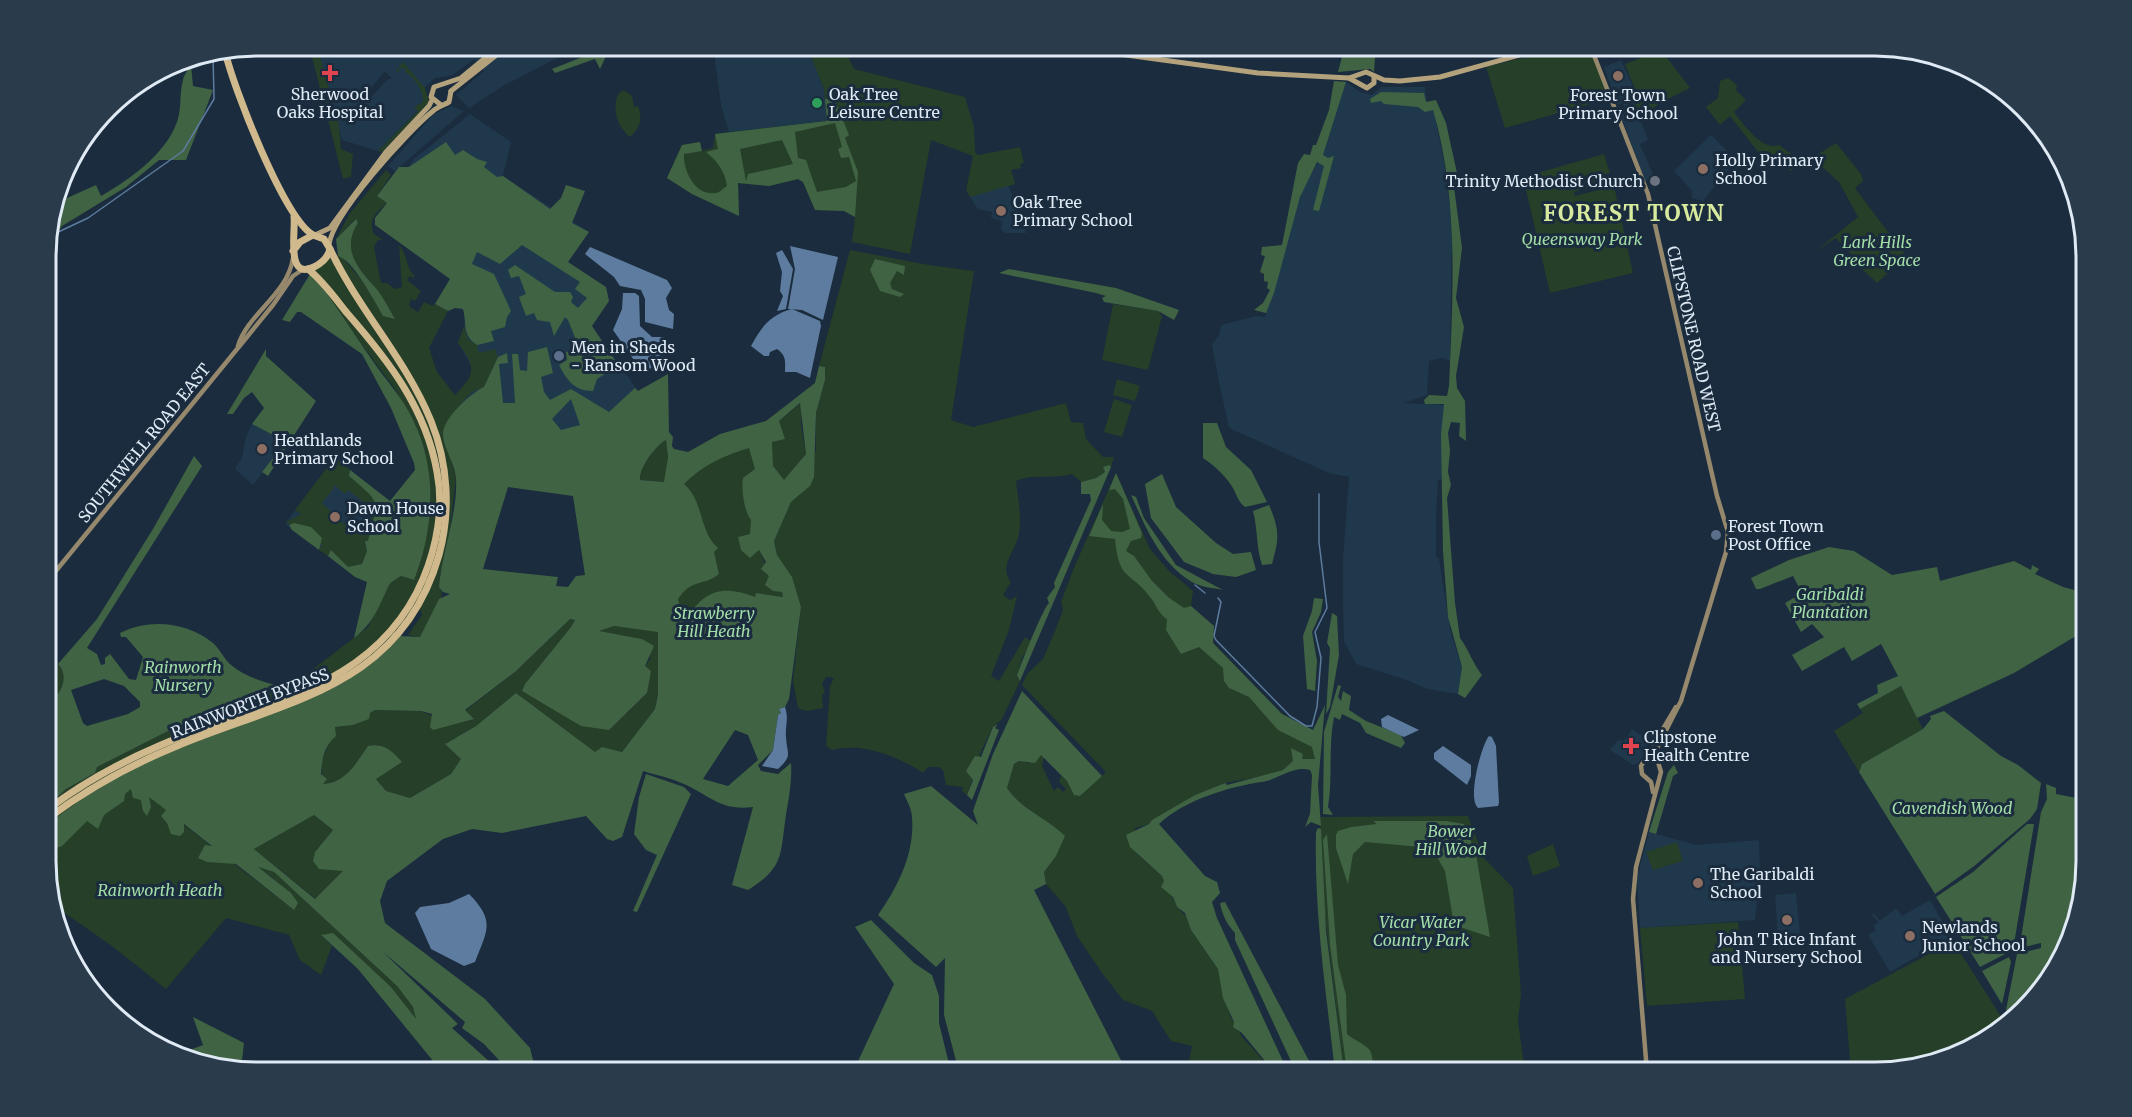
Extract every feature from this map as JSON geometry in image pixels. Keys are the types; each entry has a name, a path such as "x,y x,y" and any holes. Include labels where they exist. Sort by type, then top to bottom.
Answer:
{"highway":[{"path":"227,58 242,104 294,215 314,235 324,239 329,247 322,263 306,269 298,266 293,254 296,237 294,215"},
{"path":"293,254 300,242 314,235"},
{"name":"RAINWORTH BYPASS","path":"56,813 92,788 144,760 306,699 349,677 373,659 394,637 422,597 435,568 445,523 446,495 440,448 416,389 329,247"},
{"name":"RAINWORTH BYPASS","path":"56,804 112,768 160,745 291,698 343,672 381,642 405,613 420,585 432,553 439,506 438,477 425,424 394,371 356,323 306,269"}],"main road":[{"path":"314,235 330,228 364,180 429,106 434,87 461,78 488,56"},
{"path":"329,247 331,236 382,165 416,127 441,105 449,102 451,91 495,56"},
{"path":"1134,56 1272,74 1349,78 1366,72 1374,80 1431,79 1516,56"},
{"name":"CLIPSTONE ROAD WEST","path":"1596,56 1648,194 1717,496 1727,530 1726,552 1684,691"},
{"path":"1360,83 1361,75"},
{"path":"1349,78 1367,88 1374,80"},
{"path":"444,85 451,91"},
{"path":"432,100 441,105"},
{"path":"341,221 332,243 344,272"},
{"name":"SOUTHWELL ROAD EAST","path":"238,346 246,330 286,276 293,254"},
{"name":"SOUTHWELL ROAD EAST","path":"56,571 273,305 293,276 306,269"},
{"path":"1646,1061 1633,886 1653,796 1661,772 1655,752 1677,712 1684,691"},
{"path":"1653,796 1653,786 1641,771 1642,764 1684,691"},
{"path":"1642,764 1649,760 1656,761"},
{"path":"1648,779 1655,779 1661,772"}],"shaded area":[{"path":"320,56 561,56 503,86 469,108 456,95 484,71 474,59 453,75 435,78 422,90 425,100 421,107 378,151 342,140","holes":["385,71 392,79 388,79 353,117 350,114"]},
{"path":"714,56 810,56 824,89 827,121 729,132 721,105"},
{"path":"1621,60 1639,100 1634,103 1648,140 1640,144 1654,177 1645,181 1619,110 1624,107 1623,103 1617,105 1604,67"},
{"path":"1346,82 1360,92 1372,95 1381,87 1425,87 1427,102 1434,112 1444,162 1452,222 1450,361 1442,358 1429,361 1427,395 1404,403 1444,405 1442,479 1438,480 1436,516 1436,556 1439,559 1451,634 1462,667 1458,694 1427,689 1407,680 1356,664 1344,641 1343,560 1349,477 1329,473 1229,428 1212,344 1219,335 1221,325 1256,316 1265,317 1305,182 1323,155"},
{"path":"452,106 464,111 395,171 388,166 434,114"},
{"path":"470,114 511,142 503,176 589,232 568,262 606,287 609,301 592,326 638,391 616,418 459,460 446,420 455,395 472,376 472,367 458,343 466,320 463,309 469,293 389,234 418,196 401,177 414,159"},
{"name":"Holly Primary School","path":"1711,135 1736,160 1703,201 1692,198 1692,191 1674,171"},
{"name":"Oak Tree Primary School","path":"1008,185 1026,233 1006,233 1001,230 1002,221 991,218 992,212 978,209 970,197"},
{"path":"790,246 838,257 823,320 802,310 788,309 795,269"},
{"path":"590,247 667,280 672,288 666,298 669,310 674,314 673,329 645,322 645,299 641,290 620,286 614,277 585,254"},
{"path":"782,250 793,269 786,309 777,311 783,296 780,291 782,272 776,253"},
{"path":"623,293 635,293 639,296 640,326 652,337 663,337 667,340 664,356 658,364 643,373 613,330 622,309"},
{"path":"792,309 820,321 821,326 810,378 796,372 785,372 784,357 777,349 770,352 769,356 764,356 751,346 767,322 778,314"},
{"name":"Heathlands Primary School","path":"252,424 286,442 253,485 235,469 242,457 246,437"},
{"name":"Dawn House School","path":"335,457 390,502 383,512 364,581 285,524"},
{"path":"785,707 788,751 786,761 778,769 762,766 773,750 778,715 781,713 779,709"},
{"path":"1388,715 1419,730 1404,737 1382,727 1381,719"},
{"name":"Clipstone Health Centre","path":"1632,729 1652,742 1638,763 1633,765 1610,750 1618,740 1624,741"},
{"path":"1489,736 1492,737 1496,746 1499,803 1498,806 1478,808 1475,803 1475,784 1479,761"},
{"path":"1443,746 1471,765 1471,776 1467,785 1434,759 1434,753"},
{"name":"The Garibaldi School","path":"1649,832 1697,845 1759,840 1760,875 1755,920 1640,928 1637,878"},
{"name":"John T Rice Infant and Nursery School","path":"1796,893 1801,945 1779,949 1775,895"},
{"path":"469,894 478,903 487,926 475,962 464,966 431,949 415,913 420,907 449,903"},
{"name":"Newlands Junior School","path":"1930,900 1951,937 1890,972 1868,935 1876,930 1873,926 1878,922 1872,915 1874,913 1880,921 1896,908 1902,916"}],"green space":[{"path":"312,56 320,56 339,125 341,149 353,154 351,177 343,179"},
{"path":"585,56 606,56 600,69 595,59 555,73 552,69"},
{"path":"810,56 844,56 849,58 854,69 965,97 974,127 975,152 978,155 1020,147 1024,163 1020,164 1021,168 1011,170 1015,184 970,197 966,190 973,156 931,140 910,254 852,242 855,217 844,211 815,210 803,182 798,179 769,186 738,183 739,216 692,194 667,178 682,145 700,142 702,151 713,148 715,134 827,121 824,89"},
{"path":"1342,56 1375,56 1374,72 1370,69 1338,72"},
{"path":"1529,56 1592,56 1608,99 1505,128 1486,67"},
{"path":"1646,56 1666,56 1690,88 1658,104 1641,120 1634,102 1639,100 1625,64"},
{"path":"403,62 425,88 429,102 382,152 378,151 418,111 414,107 423,102 415,81 405,72 406,68 399,68 399,73 396,71"},
{"path":"191,66 193,86 213,90 186,160 159,160 126,187 62,226 57,233 64,199 96,185 101,196 135,174 164,145 177,122 184,76"},
{"path":"1728,78 1737,85 1736,90 1746,100 1734,112 1760,141 1773,146 1779,145 1801,161 1791,171 1770,157 1766,162 1730,116 1720,125 1706,107 1718,98 1720,81"},
{"path":"1334,81 1346,82 1323,155 1328,158 1334,156 1319,211 1313,210 1324,166 1317,162 1300,197 1274,293 1266,313 1254,310 1263,303 1270,290 1267,288 1268,282 1264,281 1264,274 1260,272 1265,256 1261,255 1262,247 1282,245 1298,163 1304,154 1310,155 1313,145 1316,145 1329,110"},
{"path":"624,90 632,96 634,107 638,106 640,115 638,127 630,137 619,123 616,112 618,94"},
{"path":"1381,92 1424,93 1426,102 1436,100 1446,123 1459,182 1454,187 1462,248 1456,298 1464,327 1456,376 1457,388 1465,401 1466,441 1459,436 1460,423 1451,422 1448,433 1450,450 1448,472 1451,485 1447,498 1460,638 1482,675 1465,698 1458,694 1462,667 1448,617 1443,551 1441,435 1444,404 1425,404 1424,400 1429,395 1447,396 1449,386 1453,282 1451,212 1447,178 1433,110 1425,112 1418,107 1384,104 1381,101 1371,103 1370,99"},
{"path":"825,99 835,100 849,135 845,138 858,172 855,217 844,211 815,210 803,182 798,179 769,186 738,183 739,216 692,194 667,178 682,145 700,142 702,151 684,154 688,174 696,186 702,190 717,193 727,186 720,167 706,152 718,149 715,134 827,121","holes":["835,123 842,147 838,149 841,158 849,157 856,181 846,187 817,192 806,160 798,158 795,132","782,140 793,164 748,174 746,181 740,149"]},
{"path":"446,142 455,155 463,150 487,162 484,167 497,177 503,176 550,209 561,198 566,185 585,191 572,223 589,232 568,262 606,287 609,301 592,326 618,365 597,379 593,391 581,389 572,384 559,365 567,360 566,352 580,350 568,320 565,317 554,336 550,322 537,320 534,313 526,316 519,297 526,294 519,276 511,278 508,270 515,265 555,292 570,292 573,297 571,302 578,308 587,298 575,289 580,282 522,245 500,264 477,252 472,264 494,274 511,311 505,327 491,331 494,341 477,345 467,333 463,309 455,308 448,311 435,304 450,279 375,225 375,218 387,203 377,196 399,167 409,167"},
{"name":"Lark Hills Green Space","path":"1836,143 1861,174 1863,181 1855,188 1888,232 1909,242 1897,265 1877,283 1849,257 1851,254 1836,238 1816,251 1858,217 1839,182 1812,158"},
{"name":"Queensway Park","path":"1604,154 1610,173 1601,175 1602,181 1587,184 1588,188 1574,192 1575,196 1614,186 1633,273 1550,293 1523,177"},
{"name":"Rainworth Heath","path":"386,170 391,175 377,196 387,203 376,213 372,224 374,234 383,240 378,240 374,247 381,283 387,283 395,289 402,287 399,245 415,276 414,278 410,276 407,280 421,291 415,301 411,299 409,306 418,312 424,302 433,306 435,304 448,311 429,348 437,372 455,395 467,381 471,370 468,358 458,343 464,326 468,339 477,345 479,353 495,349 498,357 484,387 472,392 463,401 447,423 443,433 456,477 450,531 440,575 442,596 420,637 408,635 422,615 420,609 407,629 407,626 382,653 354,675 323,693 291,708 155,759 166,811 294,910 272,877 259,870 258,867 274,872 397,986 413,1007 417,1021 391,987 321,935 332,946 321,975 300,960 289,935 226,918 166,989 112,946 62,911 57,887 56,847 62,845 56,834 56,799 66,789 95,773 97,767 172,729 267,694 308,673 368,627 389,584 401,576 413,580 431,503 425,452 397,392 310,274 332,256 341,256 395,319 381,294 363,273 354,258 351,241 358,223 355,219 336,239 350,213"},
{"path":"356,219 358,223 351,241 354,258 363,273 381,294 395,319 383,316 357,273 338,256 336,239"},
{"path":"850,250 974,271 951,420 973,427 1066,403 1071,422 1083,423 1086,439 1103,457 1114,457 1111,467 1103,467 1105,472 1096,478 1081,482 1072,474 1029,477 1016,481 1020,528 1006,570 1011,582 1003,595 1010,600 1017,596 1009,630 991,676 999,681 1025,637 1032,642 1022,658 1017,675 1020,681 1002,719 993,727 982,749 967,795 962,791 963,787 946,785 943,770 938,767 928,767 923,773 879,752 856,748 832,750 826,746 830,686 834,678 826,677 822,684 825,692 822,695 823,708 806,711 798,708 793,681 801,607 777,555 774,541 791,502 804,491 816,450 816,414 825,380 825,367 819,366"},
{"path":"875,259 905,266 904,275 897,271 890,283 892,289 904,294 900,297 880,291 870,270"},
{"path":"1009,269 1116,288 1179,310 1174,320 1158,311 1104,302 1102,298 1106,296 1096,293 999,273"},
{"path":"310,274 325,291 405,406 421,439 430,479 426,541 414,580 401,576 390,584 371,620 354,638 367,582 355,577 328,556 331,550 348,567 362,564 367,551 365,541 368,541 375,504 368,492 349,476 350,470 390,501 415,470 391,408 362,354 301,312 297,312 290,322 282,320"},
{"path":"1113,304 1158,311 1162,316 1148,370 1102,360"},
{"path":"547,347 553,373 541,377 544,392 550,400 571,389 609,412 635,388 638,391 668,374 669,432 673,437 672,446 674,449 688,452 720,434 766,421 815,383 819,366 825,367 825,380 816,413 814,477 810,486 791,502 774,541 777,555 792,577 801,607 789,699 785,707 779,709 781,713 778,715 773,750 758,765 761,771 778,774 791,763 790,789 779,858 769,874 748,890 732,885 753,807 724,805 679,782 643,771 622,837 613,841 607,839 586,816 502,833 472,829 443,839 387,881 380,901 385,923 485,999 530,1048 533,1062 501,1062 484,1044 462,1028 465,1022 382,951 458,1024 452,1028 490,1062 434,1062 358,969 321,935 333,933 391,987 416,1019 413,1007 397,986 274,872 258,867 291,893 298,903 294,910 236,864 207,862 198,858 205,845 212,846 184,824 184,832 180,836 171,834 167,823 161,816 166,810 149,797 151,807 147,816 143,811 141,800 133,798 131,789 125,794 124,801 104,815 98,829 87,821 62,846 56,848 56,819 113,779 141,764 325,692 363,669 400,636 420,637 439,599 450,594 443,592 439,587 456,492 455,472 445,445 444,428 459,407 484,387 498,357 507,353 508,363 499,364 503,403 515,403 512,354 518,354 520,370 527,371 528,352","holes":["571,399 580,425 561,430 552,419","800,403 806,454 784,480 773,466 772,442 785,439 779,421","666,440 668,457 664,482 640,480 648,458","749,448 755,469 743,478 742,488 751,520 750,534 738,537 741,550 750,558 759,550 766,562 761,569 769,576 765,585 773,591 782,592 783,597 756,593 755,597 723,591 706,597 685,621 679,620 682,614 678,599 683,592 719,574 714,552 718,548 707,534 695,499 684,484 707,466","508,487 573,496 585,575 576,576 568,587 556,586 558,577 483,569","570,619 575,620 522,691 581,726 609,730 647,693 651,671 645,666 654,646 642,639 599,631 614,626 658,632 658,695 655,709 622,752 602,747 595,752 516,693 476,726 445,744 461,759 451,774 410,798 386,791 376,779 402,762 391,751 374,745 368,746 344,776 331,783 323,784 327,779 321,774 323,758 326,748 336,736 335,727 353,725 369,719 370,713 375,710 421,711 432,714 430,727 433,730 474,719 465,710 515,672","735,730 748,735 758,760 728,786 703,779","314,815 333,830 315,852 313,861 319,869 343,871 315,899 254,849"]},
{"path":"266,349 266,356 316,401 268,476 262,472 286,442 252,424 264,408 252,392 244,398 233,414 227,414"},
{"path":"1117,379 1140,386 1135,401 1113,395"},
{"path":"1114,399 1132,405 1122,437 1104,432"},
{"name":"Strawberry Hill Heath","path":"801,403 801,425 806,454 784,481 755,554 759,549 770,576 783,597 759,594 666,688 665,489 724,452 758,439"},
{"path":"1203,423 1217,423 1226,447 1251,470 1267,502 1245,507 1224,476 1203,458"},
{"path":"666,440 668,457 665,482 640,480 648,458"},
{"name":"Rainworth Nursery","path":"194,456 202,466 87,648 97,654 101,665 105,664 105,658 110,654 129,679 136,680 143,657 126,637 121,637 120,633 144,625 168,624 192,630 203,636 213,643 229,663 242,673 282,687 172,729 97,767 95,773 66,789 56,798 56,696 63,681 62,669 58,664 97,619 153,529","holes":["104,679 124,686 140,702 140,707 128,714 87,726 83,723 71,690"]},
{"name":"Dawn House School","path":"335,457 350,470 349,476 375,498 377,513 374,516 368,541 365,541 367,551 362,564 348,567 331,551 328,556 319,550 322,545 286,522 301,514 295,510","holes":["333,484 345,494 348,490 373,509 369,515 372,518 365,526 351,515 344,524 322,503 334,488"]},
{"path":"1109,465 1111,467 1020,681 1017,675 1037,625 1049,603 1047,598 1055,587 1054,583 1091,500 1090,494 1081,494 1081,482 1096,478 1105,472 1103,467"},
{"path":"1116,473 1150,549 1169,571 1193,591 1191,606 1214,626 1213,643 1282,714 1313,730 1315,759 1264,776 1225,783 1195,795 1149,824 1135,828 1136,853 1162,876 1177,907 1189,919 1191,930 1218,969 1230,1016 1242,1037 1264,1061 1189,1061 1192,1046 1171,1041 1152,1011 1123,1000 1077,936 1066,907 1046,884 1044,872 1064,836 1027,808 1007,788 1014,764 1019,761 1029,763 1041,754 1044,757 1042,766 1054,791 1058,787 1063,792 1066,789 1059,782 1061,775 1080,796 1106,772 1022,685 1027,674 1043,659 1063,610 1061,602"},
{"path":"1116,473 1142,533 1141,538 1131,541 1126,551 1134,556 1152,581 1168,597 1184,608 1191,606 1214,626 1213,643 1282,714 1313,730 1325,705 1318,785 1321,826 1311,822 1305,827 1310,814 1312,775 1310,770 1304,769 1207,796 1181,808 1159,824 1205,876 1217,882 1220,893 1212,902 1217,918 1283,1061 1265,1061 1242,1033 1233,1027 1234,1022 1223,998 1218,969 1191,930 1185,913 1177,907 1173,897 1161,887 1164,881 1162,876 1130,847 1126,835 1149,824 1195,795 1225,783 1227,785 1283,770 1293,761 1291,748 1303,754 1302,759 1315,759 1312,747 1278,730 1249,697 1229,688 1224,681 1223,668 1199,647 1181,654 1166,630 1167,619 1143,589 1123,569 1119,562 1115,539 1089,536 1103,504 1102,520 1111,531 1122,532 1130,529 1123,499 1115,489 1109,490"},
{"path":"1162,474 1176,507 1216,543 1233,554 1251,552 1256,570 1236,577 1213,574 1184,562 1151,518 1145,484"},
{"path":"1131,495 1136,497 1144,518 1176,565 1223,590 1195,584 1171,565 1155,544"},
{"path":"1269,505 1277,528 1277,541 1272,564 1262,565 1253,511"},
{"path":"294,523 311,527 322,538 319,550 292,530 289,525"},
{"name":"Garibaldi Plantation","path":"1829,547 1854,551 1892,575 1937,567 1940,581 2014,561 2031,570 2032,565 2039,569 2035,574 2076,590 2076,636 2014,673 1917,718 1901,686 1860,709 1857,704 1878,693 1877,685 1898,676 1881,644 1852,661 1844,647 1802,671 1792,655 1824,637 1812,624 1801,632 1785,603 1802,593 1793,576 1760,589 1756,589 1751,578 1789,560"},
{"path":"1314,598 1323,599 1321,612 1312,632 1317,661 1315,691 1307,689 1303,636"},
{"path":"1332,613 1337,616 1339,655 1330,707 1326,714 1330,648 1327,643"},
{"path":"570,619 575,620 571,627 522,690 541,700 627,713 647,693 645,666 650,659 651,648 642,639 597,631 614,626 658,631 658,695 655,709 622,752 602,747 595,753 516,693 476,726 446,743 462,758 451,774 410,798 386,791 376,779 380,745 368,746 344,776 322,784 322,761 335,727 353,725 375,710 421,711 451,724 473,719 465,711 515,672"},
{"path":"58,664 62,669 63,681 56,696 56,666"},
{"path":"1338,685 1341,686 1338,697 1341,701 1343,691 1351,696 1349,710 1366,721 1401,735 1405,743 1401,748 1366,733 1360,723 1342,714 1340,720 1334,717 1328,807 1333,815 1323,814 1324,732"},
{"path":"1901,686 1923,729 1862,764 1859,772 1834,731 1863,713 1860,709"},
{"path":"1022,691 1102,776 1080,796 1074,795 1067,781 1041,755 1035,763 1019,761 1014,764 1007,788 1027,808 1065,836 1056,856 1044,872 1046,884 1034,890 1122,1061 956,1062 944,1015 945,958 936,967 878,915 904,869 911,844 912,814 904,794 931,786 978,825 973,811 993,754"},
{"name":"Cavendish Wood","path":"1944,711 2001,756 2018,765 2041,783 2037,809 2030,819 1973,867 1935,894 1859,772 1862,764 1923,729 1931,719 1930,716"},
{"path":"998,724 995,728 999,730 972,800 967,795 973,780 966,771 975,756 981,757 993,727"},
{"path":"1674,765 1678,773 1673,776 1656,834 1649,832 1668,772"},
{"path":"646,774 684,787 691,794 637,912 633,911 657,855 646,850 634,834 639,797"},
{"path":"2046,784 2056,788 2056,794 2076,798 2076,860 2073,900 2056,949 2043,972 2027,993 2007,1012 2017,954 2041,948 2041,943 2024,947 2021,938 2041,812 2047,799"},
{"path":"314,815 333,830 315,852 344,871 316,899 254,849"},
{"name":"Vicar Water Country Park","path":"1468,816 1484,858 1513,888 1521,994 1518,1021 1524,1061 1343,1061 1323,900 1320,817"},
{"name":"Bower Hill Wood","path":"1373,821 1446,821 1464,824 1476,854 1490,937 1454,925 1445,871 1437,857 1438,852 1432,848 1365,842 1353,854 1348,884 1336,848 1336,835 1338,831 1351,827 1377,824"},
{"name":"Cavendish Wood","path":"2027,824 2034,824 2013,950 1980,967 1936,897 1973,872"},
{"path":"1318,828 1321,829 1326,931 1343,1061 1334,1061 1319,922 1316,832"},
{"path":"1327,834 1338,965 1346,995 1347,1034 1367,1047 1372,1061 1346,1061 1330,944 1323,840"},
{"path":"1677,842 1683,861 1653,870 1646,852"},
{"path":"1553,844 1560,866 1533,876 1527,856"},
{"path":"1225,902 1309,1061 1291,1061 1220,903"},
{"path":"871,920 914,963 932,975 939,996 939,1023 948,1062 858,1062 894,984 855,927"},
{"path":"1738,922 1745,999 1647,1006 1640,928"},
{"path":"1953,941 2001,1017 1964,1041 1940,1051 1915,1058 1850,1061 1845,999"},
{"path":"2009,957 2011,962 2002,1004 1982,971"},
{"path":"193,1017 244,1043 242,1061 205,1055 190,1050 203,1045"}],"waterway":[{"path":"57,233 88,218 183,151 214,99 213,60"},
{"path":"1218,598 1221,602 1214,636 1216,640 1290,716 1306,726 1312,726 1317,707 1321,658 1315,632 1327,608 1319,542 1319,494"},
{"path":"1195,585 1205,593"}],"place":[{"name":"Sherwood Oaks Hospital","path":"330,73"},
{"name":"Forest Town Primary School","path":"1618,76"},
{"name":"Oak Tree Leisure Centre","path":"817,103"},
{"name":"Holly Primary School","path":"1703,169"},
{"name":"Trinity Methodist Church","path":"1655,181"},
{"name":"Oak Tree Primary School","path":"1001,211"},
{"name":"Men in Sheds - Ransom Wood","path":"559,356"},
{"name":"Heathlands Primary School","path":"262,449"},
{"name":"Dawn House School","path":"335,517"},
{"name":"Forest Town Post Office","path":"1716,535"},
{"name":"Clipstone Health Centre","path":"1631,746"},
{"name":"The Garibaldi School","path":"1698,883"},
{"name":"John T Rice Infant and Nursery School","path":"1787,920"},
{"name":"Newlands Junior School","path":"1910,936"}],"district":[{"name":"FOREST TOWN","path":"1634,213"}]}
